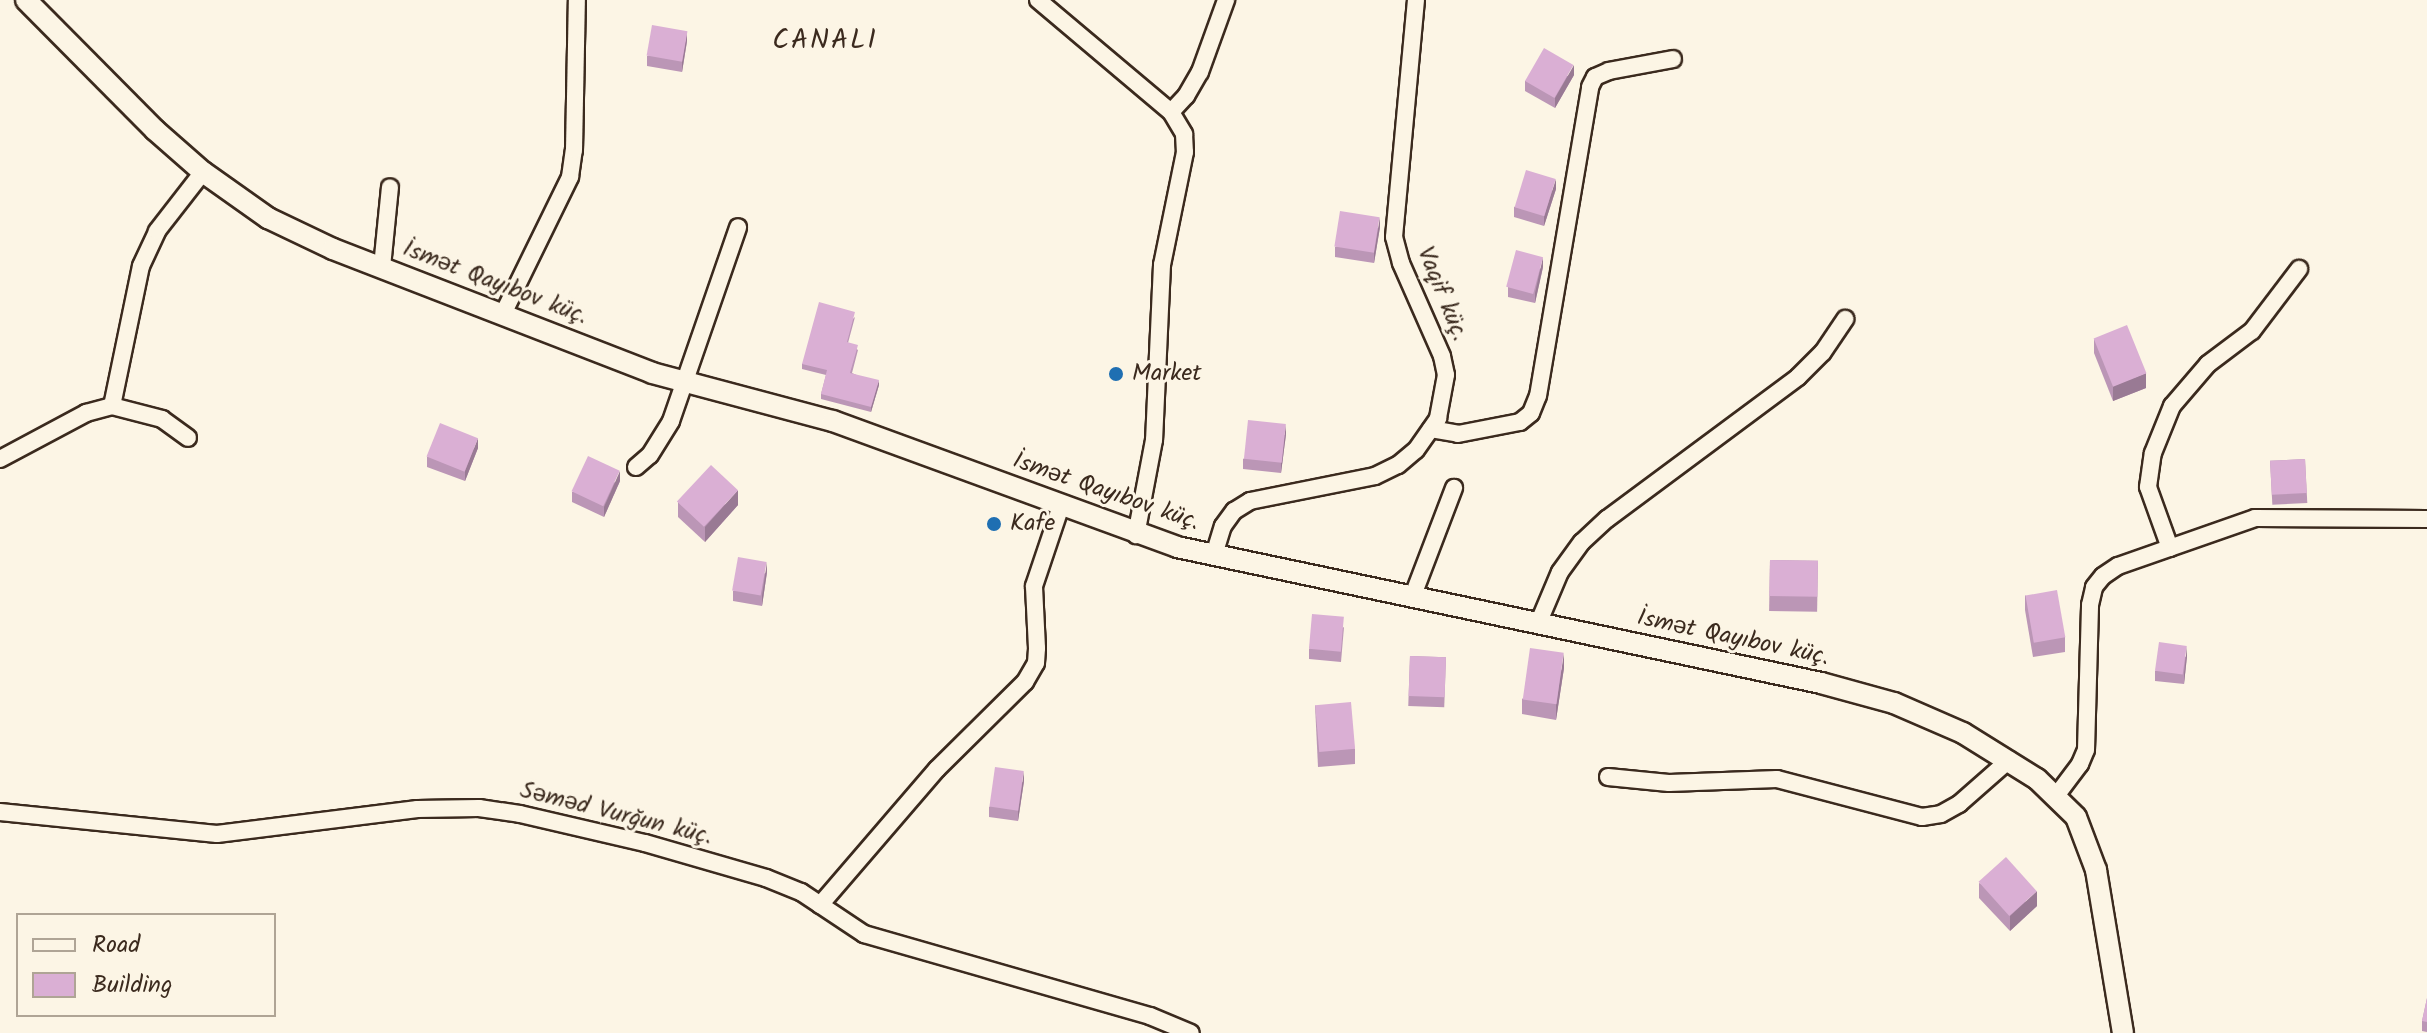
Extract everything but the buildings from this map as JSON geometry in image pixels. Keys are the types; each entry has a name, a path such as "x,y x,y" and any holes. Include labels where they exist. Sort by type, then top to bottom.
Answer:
{"street":[{"name":"İsmət Qayıbov küç.","path":"26,0 155,130 203,172 268,218 333,249 652,373 833,421 1136,535 1412,598 1862,692 1934,719 2009,760 2056,796 2076,817 2096,870 2123,1033"},
{"path":"503,314 570,177 574,150 577,0"},
{"path":"1038,0 1171,112 1184,134 1185,152 1162,265 1154,440 1136,535"},
{"path":"1171,112 1186,96 1200,72 1226,0"},
{"name":"Vaqif küç.","path":"1214,555 1223,526 1234,511 1250,501 1375,476 1398,465 1416,450 1431,429 1444,400 1446,375 1442,356 1401,263 1394,237 1416,0"},
{"path":"1431,429 1458,434 1520,422 1531,413 1538,396 1590,87 1595,77 1609,71 1673,59"},
{"path":"112,406 141,266 157,231 203,172"},
{"path":"382,267 390,187"},
{"path":"636,467 650,455 671,421 738,227"},
{"path":"2170,548 2148,487 2153,453 2172,406 2208,364 2252,331 2299,269"},
{"path":"1538,624 1560,572 1582,542 1607,519 1798,377 1823,352 1845,319"},
{"path":"0,459 86,413 112,406 162,419 188,438"},
{"path":"1412,598 1454,488"},
{"path":"820,905 937,769 1030,673 1037,648 1034,586 1061,506"},
{"path":"2056,796 2080,764 2086,750 2090,605 2094,587 2118,566 2255,518 2427,519"},
{"path":"1608,777 1669,783 1777,779 1922,817 1941,814 1959,804 2009,760"},
{"name":"Səməd Vurğun küç.","path":"0,812 217,834 417,809 479,808 645,843 766,878 801,892 864,934 1150,1016 1191,1033"}],"place":[{"name":"Market","path":"1116,374"},
{"name":"Kafe","path":"994,524"}],"district":[{"name":"CANALI","path":"825,41"}]}
